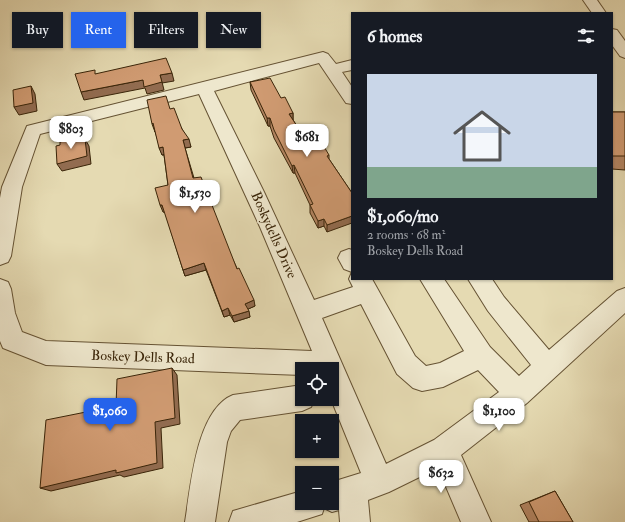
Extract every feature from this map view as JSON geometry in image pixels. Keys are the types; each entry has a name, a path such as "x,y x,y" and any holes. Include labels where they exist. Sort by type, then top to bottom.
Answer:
{"street":[{"path":"590,0 598,12"},
{"path":"613,35 625,53"},
{"path":"0,256 12,187 33,130 323,57 350,93"},
{"path":"332,70 351,65"},
{"name":"Boskydells Drive","path":"204,88 237,155 308,312 327,362"},
{"path":"432,280 480,355 518,394"},
{"path":"480,280 496,304 548,367"},
{"path":"308,312 364,286 406,365 422,380 443,375 480,355"},
{"name":"Boskey Dells Road","path":"0,289 3,313 12,340 46,353 295,375"},
{"path":"354,490 444,450 518,394 625,298"},
{"path":"200,522 213,442 221,422 233,408 295,399"},
{"name":"Boskydells Drive","path":"338,406 354,490 355,522"},
{"path":"444,450 476,522"},
{"path":"244,522 295,508"}],"building":[{"path":"166,58 172,73 160,75 162,82 144,87 143,80 81,92 75,74 95,70 95,74"},
{"path":"270,78 281,98 285,97 293,113 289,114 307,141 311,140 313,142 320,140 329,155 327,156 351,192 351,216 327,225 324,219 318,221 310,205 313,204 294,165 292,166 274,130 270,118 267,118 250,82"},
{"path":"31,86 33,103 14,107 13,90"},
{"path":"166,96 170,109 174,108 182,129 189,139 183,140 193,178 201,177 237,269 239,268 254,300 245,304 249,311 232,316 228,308 222,311 204,263 183,270 155,188 168,185 163,147 159,148 147,100"},
{"path":"613,112 625,112 625,156 613,156"},
{"path":"77,138 78,140 85,139 87,156 57,164 56,146 60,145 60,142"},
{"path":"172,368 175,418 155,422 157,463 116,473 116,470 40,488 46,420 116,406 117,379"},
{"path":"555,491 573,522 539,522 529,502"}]}
